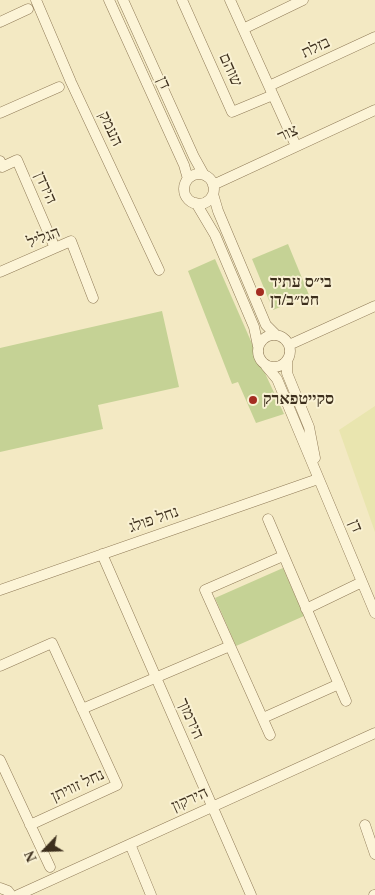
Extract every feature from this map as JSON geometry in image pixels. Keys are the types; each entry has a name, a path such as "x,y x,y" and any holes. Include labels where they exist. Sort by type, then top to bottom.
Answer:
{"street":[{"name":"העמק","path":"36,0 71,82 160,270"},
{"name":"דן","path":"109,0 184,165 188,179"},
{"name":"דן","path":"123,0 194,157 204,175"},
{"name":"שוהם","path":"182,0 232,112 271,90"},
{"name":"שוהם","path":"230,0 296,146"},
{"path":"243,29 303,0"},
{"path":"0,22 28,9"},
{"name":"בזלת","path":"271,90 375,37"},
{"path":"0,113 59,88"},
{"name":"צור","path":"213,189 296,146 375,110"},
{"name":"הירדן","path":"0,161 2,167 17,160 56,248"},
{"path":"213,189 205,203 192,202 185,194 185,184 194,175 204,175 211,180 218,211 266,325 276,335"},
{"path":"196,203 215,235 254,327 258,357 266,366 277,367 287,361 290,350 289,345 282,336 264,337 258,346"},
{"name":"הגליל","path":"0,272 70,242 93,298"},
{"path":"289,345 375,306"},
{"name":"דן","path":"287,361 287,373 310,427 318,479"},
{"name":"דן","path":"266,366 277,379 375,613"},
{"name":"נחל פולג","path":"0,590 318,479"},
{"path":"268,519 346,701"},
{"name":"הירמוך","path":"102,554 251,895"},
{"path":"270,735 205,590 283,556"},
{"path":"306,609 362,582"},
{"name":"נחל זוויתן","path":"0,666 52,643 117,785 30,825"},
{"path":"82,709 230,646"},
{"path":"262,718 339,684"},
{"name":"הירקון","path":"18,895 375,733"},
{"path":"0,760 50,866"},
{"path":"366,825 375,854"},
{"path":"130,844 152,895"},
{"path":"0,888 8,891 11,895"}],"shaded area":[{"path":"375,406 375,532 339,430"}],"green space":[{"path":"288,244 309,295 273,310 252,259"},
{"path":"215,259 284,414 256,423 238,382 232,384 188,271"},
{"path":"162,311 179,387 98,405 103,429 0,452 0,348"},
{"path":"283,568 304,616 236,646 215,598"}],"place":[{"name":"בי״ס עתיד חט״ב/דן","path":"260,292"},
{"name":"סקייטפארק","path":"253,400"}]}
